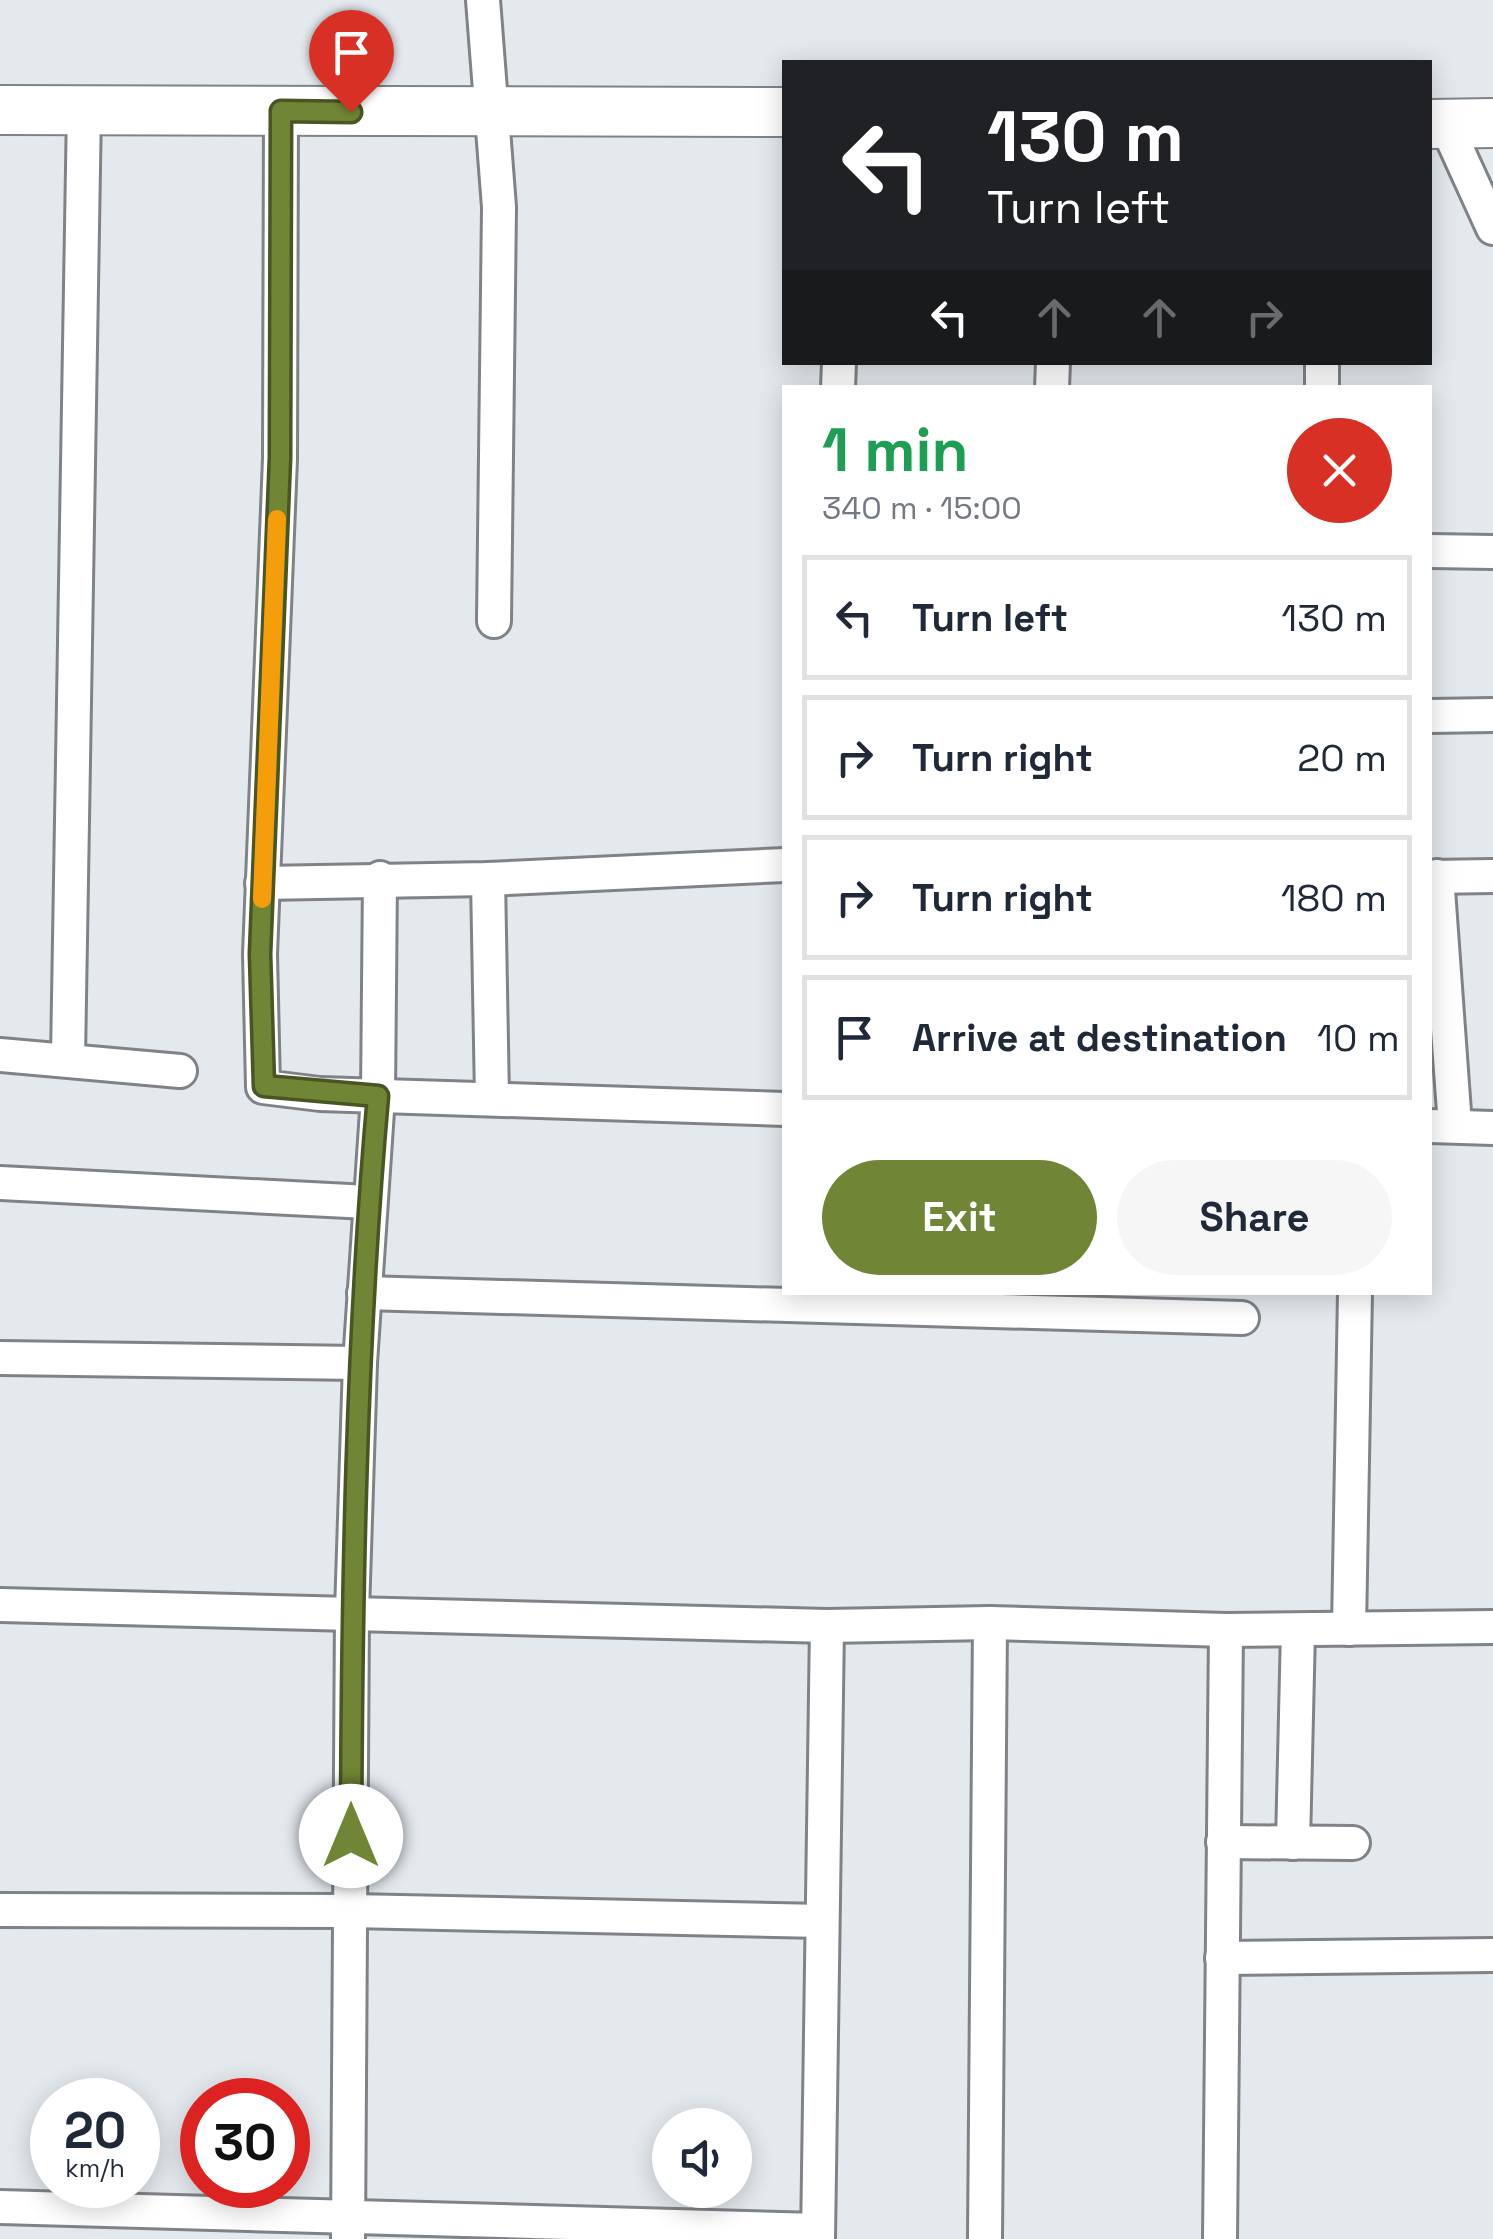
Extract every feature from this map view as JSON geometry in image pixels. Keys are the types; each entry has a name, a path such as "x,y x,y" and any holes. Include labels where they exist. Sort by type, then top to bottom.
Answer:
{"street":[{"path":"483,0 499,207 494,621"},
{"path":"68,1058 84,109"},
{"path":"0,110 782,112"},
{"path":"281,111 280,458 262,882 264,1086 378,1096 782,1109"},
{"path":"1493,123 1438,125 1493,228"},
{"path":"1432,551 1493,552"},
{"path":"1432,716 1493,715"},
{"path":"262,882 488,880 782,864"},
{"path":"1493,876 1433,876 1443,1126 1493,1128"},
{"path":"348,2230 352,1612 368,1202 378,1096 380,878"},
{"path":"488,880 492,1098"},
{"path":"0,1056 68,1058 180,1071"},
{"path":"0,1183 368,1202"},
{"path":"364,1292 994,1302 1242,1318"},
{"path":"1350,1629 1355,1295"},
{"path":"0,1358 360,1363"},
{"path":"0,1605 827,1626 990,1623 1298,1630 1493,1626"},
{"path":"986,2239 990,1623"},
{"path":"0,2207 348,2230 818,2234 827,1626"},
{"path":"1220,2239 1226,1630"},
{"path":"1293,1843 1298,1630"},
{"path":"1224,1842 1353,1844"},
{"path":"0,1910 350,1911 822,1921"},
{"path":"1222,1958 1493,1955"}],"slow traffic":[{"path":"262,899 277,519"}],"route":[{"path":"351,112 281,111 280,458 260,954 264,1086 320,1094 378,1096 360,1363 352,1612 351,1836"}]}
